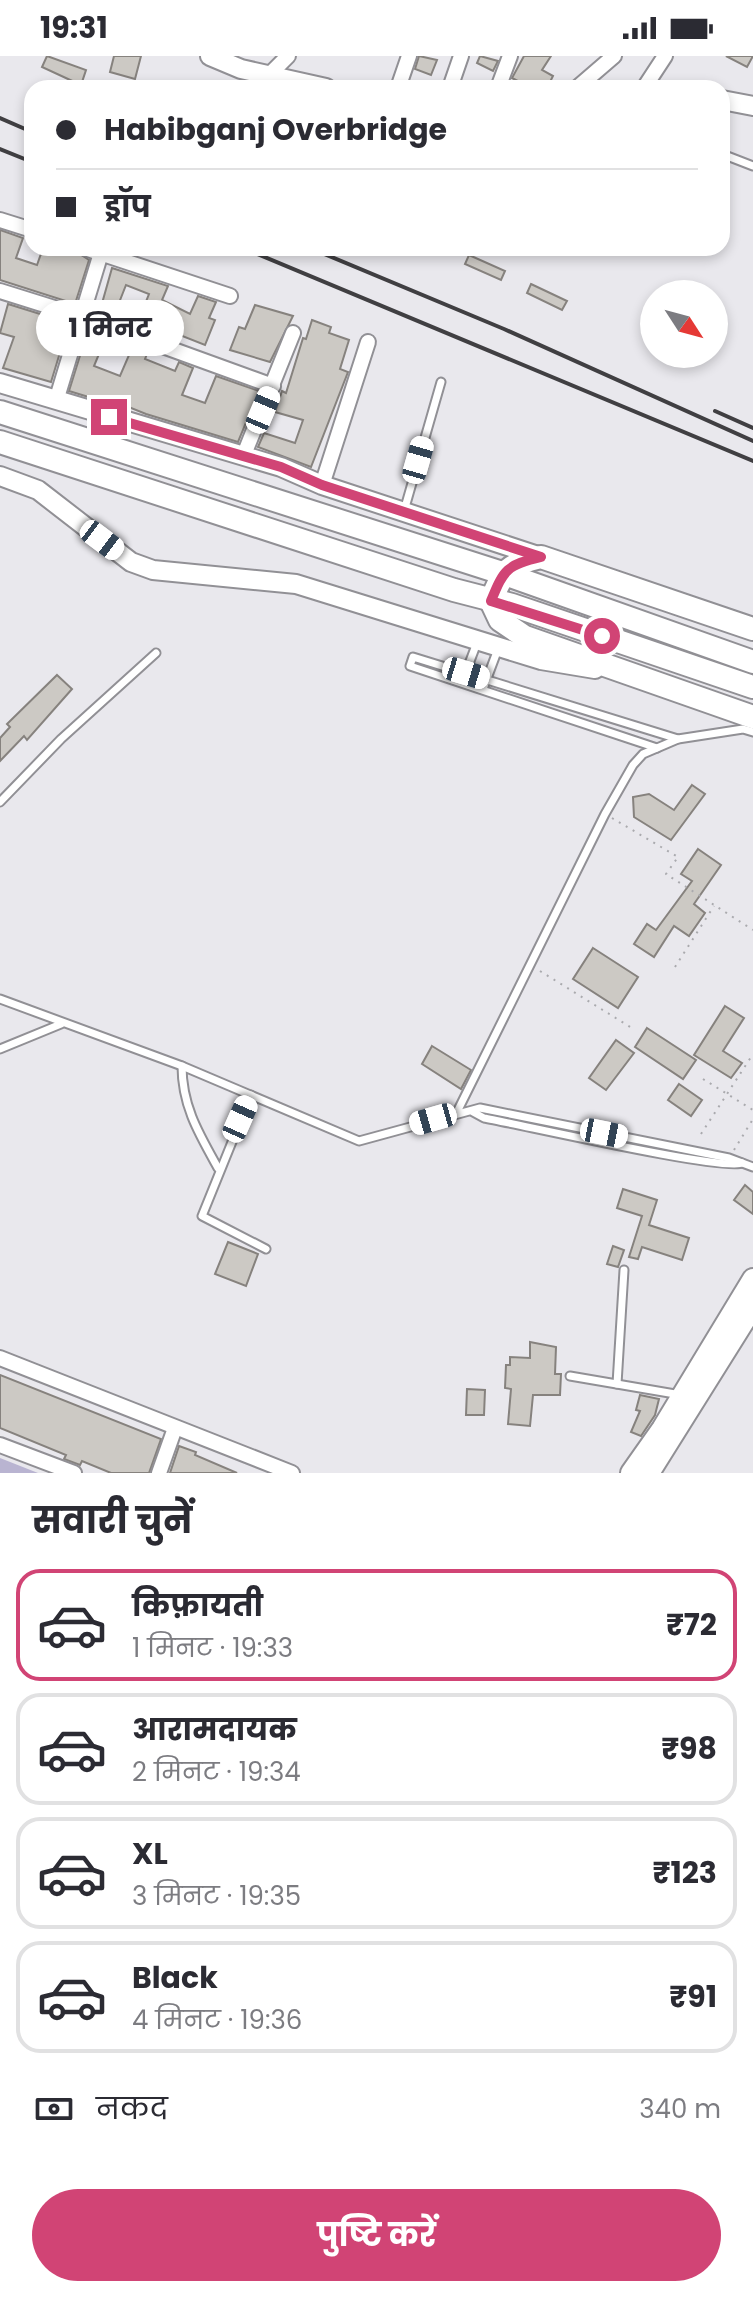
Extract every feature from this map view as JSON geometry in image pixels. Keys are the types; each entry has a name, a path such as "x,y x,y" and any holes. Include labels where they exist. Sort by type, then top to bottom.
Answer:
{"main road":[{"path":"0,412 502,573 753,662"},
{"path":"0,442 753,687"},
{"path":"753,629 541,557 522,561 502,573 491,601 500,620 525,637 753,717"},
{"path":"631,1473 683,1395 753,1279"},
{"path":"649,1473 753,1307"}],"street":[{"path":"210,56 241,62 269,75 291,80"},
{"path":"269,75 288,56"},
{"path":"401,80 409,56"},
{"path":"453,80 461,56"},
{"path":"501,80 510,56"},
{"path":"586,80 614,56"},
{"path":"649,80 665,56"},
{"path":"730,102 753,106"},
{"path":"0,220 24,228"},
{"path":"56,401 100,256"},
{"path":"110,256 230,296"},
{"path":"0,291 80,316 273,386"},
{"path":"243,457 293,333"},
{"path":"322,485 368,342"},
{"path":"0,383 288,469 322,485 541,557"},
{"path":"0,476 38,490 131,562 153,570 296,584 541,660 633,675"},
{"path":"0,1358 292,1473"},
{"path":"159,1473 175,1428"},
{"path":"0,1445 74,1473"}],"lane":[{"path":"730,157 753,166"},
{"path":"404,512 441,382"},
{"path":"462,683 478,640"},
{"path":"483,689 498,647"},
{"path":"0,802 61,739 156,653"},
{"path":"657,748 410,666 413,657 678,739"},
{"path":"457,1112 605,814 633,765 657,748 678,739 743,729 753,732"},
{"path":"0,999 182,1066 359,1141 457,1112 473,1112 484,1118 691,1159 736,1167 742,1163"},
{"path":"0,1049 61,1024"},
{"path":"182,1066 182,1088 190,1117 218,1168"},
{"path":"251,1095 218,1168 202,1216 266,1249"},
{"path":"473,1112 480,1108 729,1158 753,1167"},
{"path":"617,1384 624,1270"},
{"path":"570,1376 683,1395"}],"path":[{"path":"605,814 678,857 666,874 753,930"},
{"path":"675,967 715,905"},
{"path":"529,964 635,1030"},
{"path":"701,1134 753,1054"},
{"path":"703,1079 753,1110"},
{"path":"729,1158 753,1119"}],"shaded area":[{"path":"0,1458 38,1473 0,1473"}],"building":[{"path":"47,56 86,70 83,80 70,80 42,67"},
{"path":"114,56 141,56 135,79 110,72"},
{"path":"419,56 437,60 431,75 415,69"},
{"path":"480,56 498,61 493,71 477,63"},
{"path":"524,56 551,56 542,70 553,76 551,80 512,78"},
{"path":"726,56 753,56 747,67"},
{"path":"0,230 23,238 16,258 37,265 40,256 83,256 89,260 75,304 0,280"},
{"path":"471,256 505,271 501,280 465,264"},
{"path":"112,268 168,286 162,300 190,314 198,296 216,302 209,318 215,320 205,345 139,319 149,294 126,285 115,313 101,307"},
{"path":"531,284 567,301 562,310 527,293"},
{"path":"8,304 69,323 51,382 3,368 14,337 0,333"},
{"path":"255,305 293,316 270,362 230,350 239,327 245,329"},
{"path":"312,320 331,327 329,333 349,340 340,369 348,372 311,467 258,447 264,433 295,443 303,420 275,412 282,391 286,393 303,338 306,339"},
{"path":"88,330 106,337 94,366 120,376 132,348 147,354 145,359 175,371 179,362 193,368 182,395 205,403 216,376 259,391 238,442 146,414 109,399 108,403 69,391"},
{"path":"57,675 72,689 27,740 24,736 0,761 0,738 10,727 7,724"},
{"path":"692,785 705,794 671,840 634,817 633,797 649,794 674,810"},
{"path":"698,849 721,865 694,904 705,913 689,936 674,926 654,957 634,944 647,924 656,930 692,881 681,874"},
{"path":"593,948 638,977 618,1008 573,979"},
{"path":"725,1006 744,1018 723,1051 742,1063 731,1078 694,1055"},
{"path":"647,1028 696,1060 683,1079 635,1047"},
{"path":"616,1040 634,1053 606,1090 589,1078"},
{"path":"432,1046 471,1070 461,1089 422,1064"},
{"path":"679,1084 702,1100 691,1116 668,1100"},
{"path":"745,1185 753,1192 753,1214 734,1200"},
{"path":"623,1189 657,1200 649,1225 689,1238 682,1260 642,1247 638,1259 629,1257 642,1216 617,1208"},
{"path":"228,1242 258,1254 246,1286 215,1274"},
{"path":"613,1246 624,1250 618,1267 607,1264"},
{"path":"530,1342 556,1347 555,1374 561,1374 560,1395 533,1395 530,1426 508,1424 511,1389 505,1388 506,1365 510,1365 510,1357 530,1358"},
{"path":"0,1375 161,1439 149,1473 111,1473 82,1461 80,1465 64,1459 66,1455 0,1428"},
{"path":"467,1389 485,1390 484,1415 466,1415"},
{"path":"640,1395 659,1399 655,1415 641,1436 631,1432 640,1411 636,1410"},
{"path":"179,1446 196,1452 195,1455 237,1473 170,1473"}],"railway":[{"path":"0,118 24,128"},
{"path":"0,149 24,159"},
{"path":"262,256 753,461"},
{"path":"329,256 504,329 753,441"},
{"path":"715,411 753,428"}],"route":[{"path":"109,417 281,467 322,485 541,557 522,561 502,573 491,601 512,605 602,636"}]}
